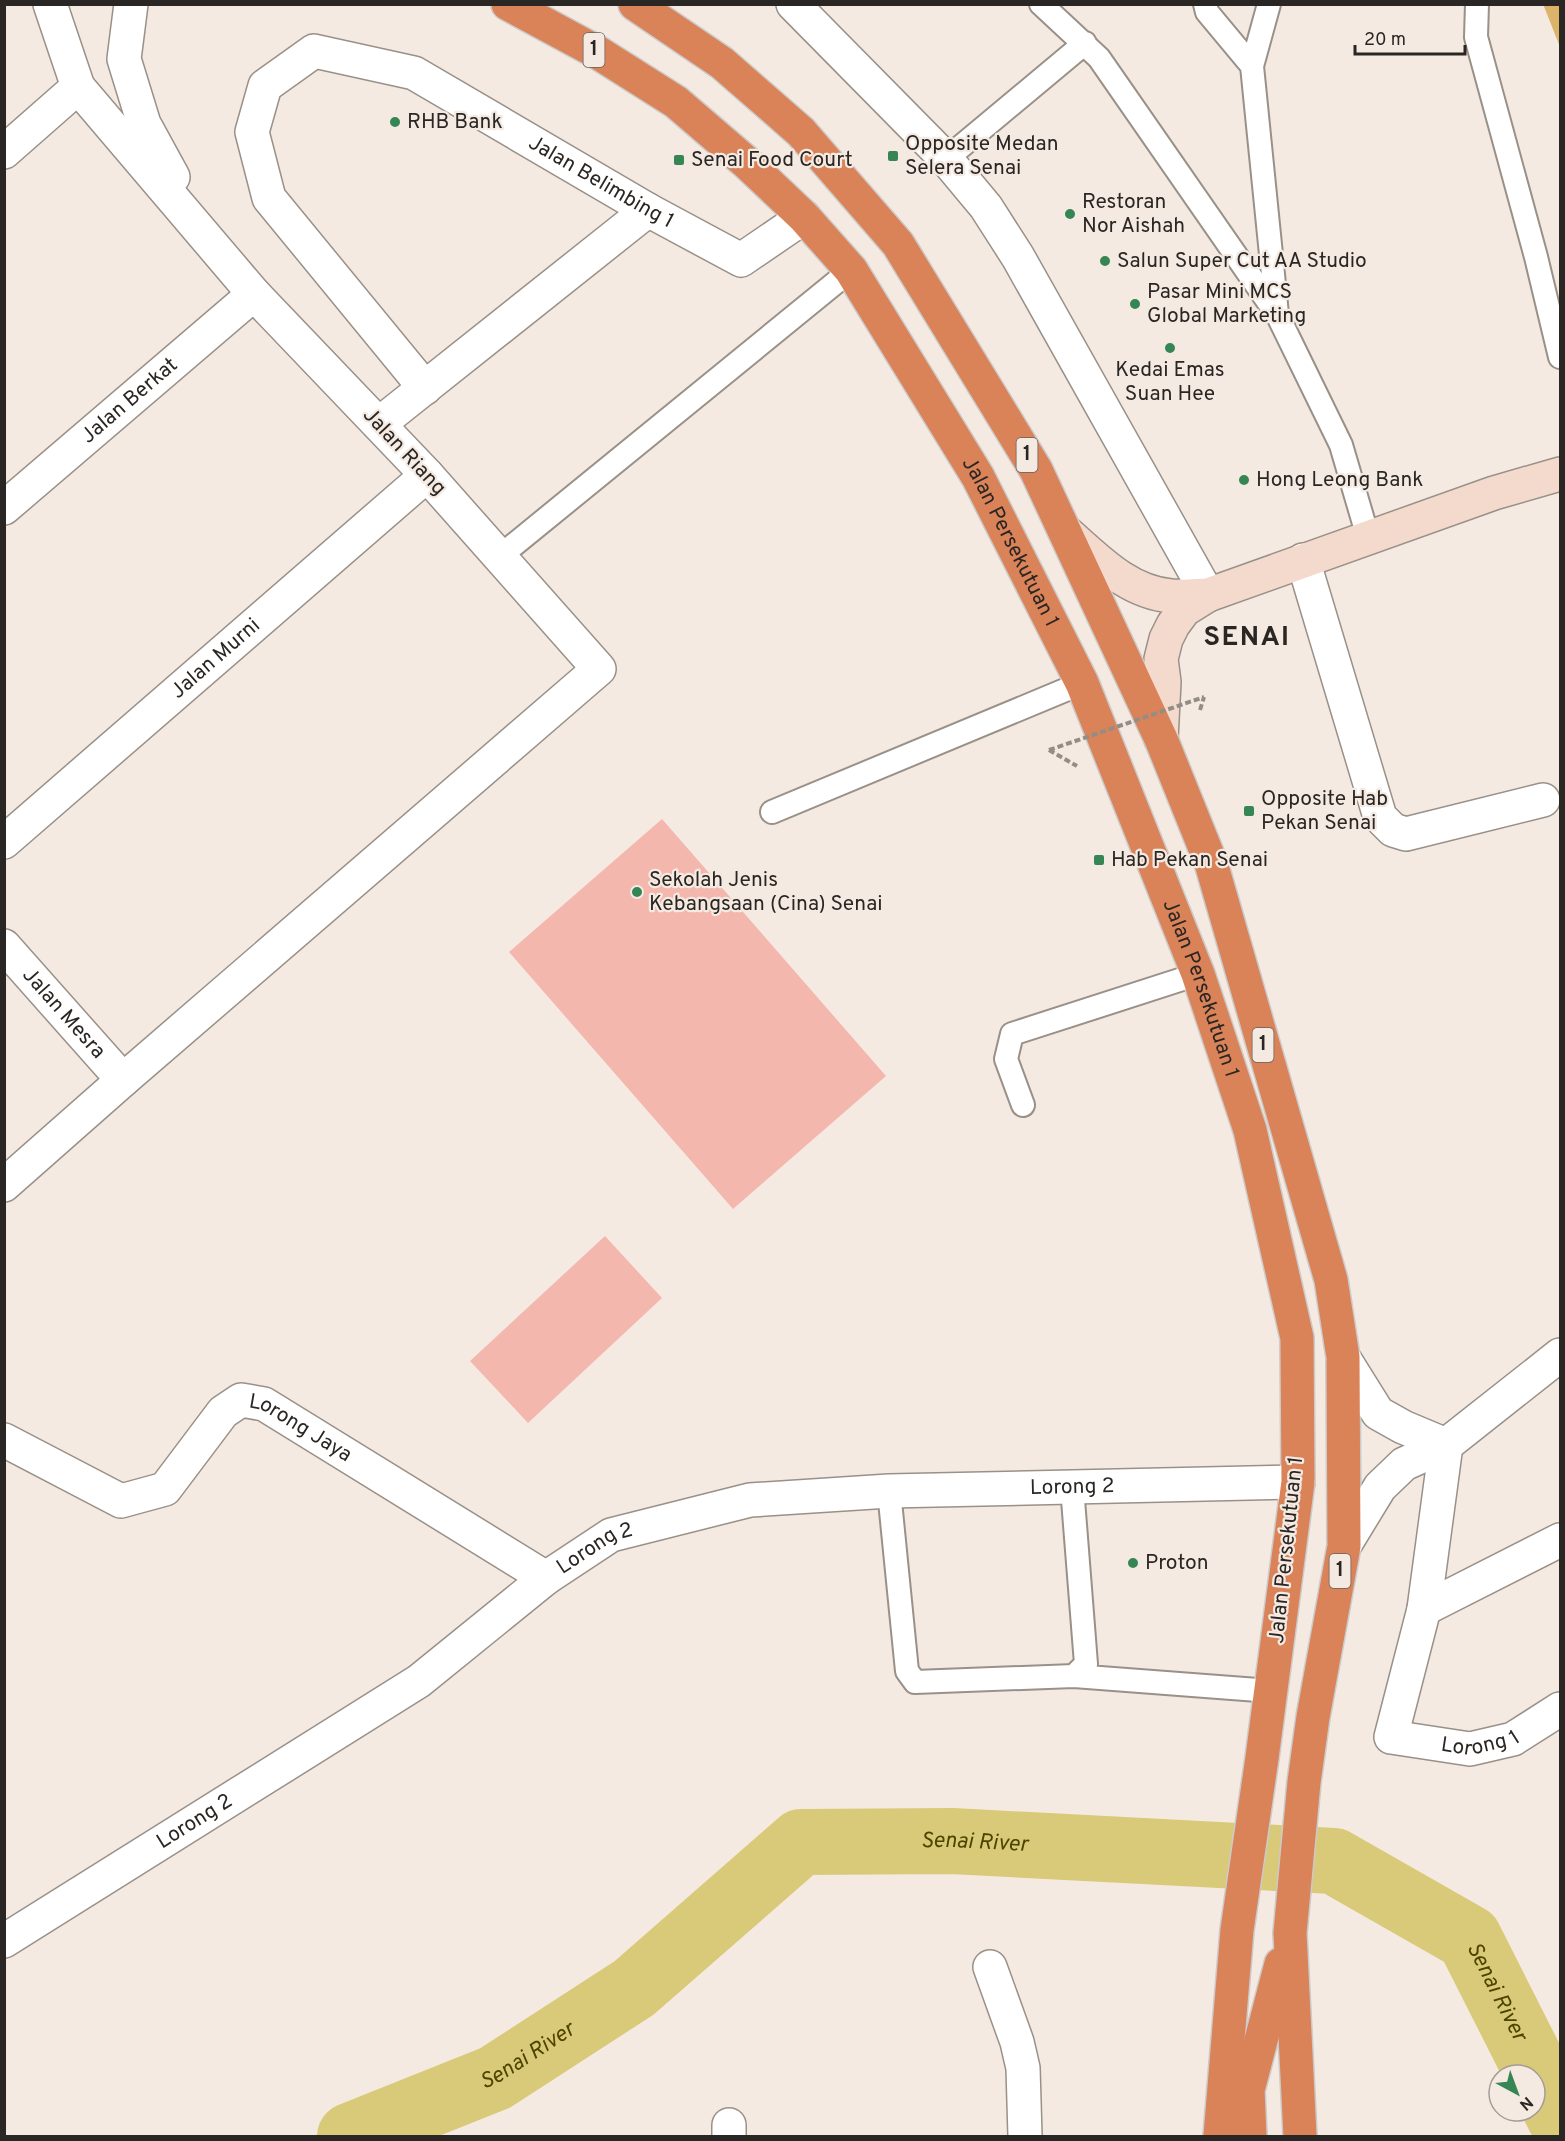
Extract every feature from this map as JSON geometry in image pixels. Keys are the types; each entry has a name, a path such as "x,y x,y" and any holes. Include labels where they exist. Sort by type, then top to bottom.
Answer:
{"highway":[{"name":"Jalan Persekutuan 1","path":"508,4 597,52 676,102 747,163 804,217 851,270 978,477 1082,683 1198,974 1250,1130 1297,1338 1298,1482 1237,1929 1220,2136"},
{"name":"Jalan Persekutuan 1","path":"635,4 722,63 801,132 898,244 1036,470 1161,739 1211,862 1331,1280 1343,1357 1344,1546 1313,1718 1304,1782 1290,1934 1300,2136"},
{"path":"1250,2136 1248,2090 1290,1934"}],"street":[{"name":"Jalan Riang","path":"50,4 78,87 254,294 426,475 598,669 123,1080"},
{"name":"Jalan Riang","path":"131,4 124,59 144,124 207,238"},
{"path":"793,4 946,159 986,207 1018,257 1208,595"},
{"name":"Jalan Belimbing 1","path":"425,388 269,198 252,132 265,86 314,51 414,73 648,210 741,260 804,217"},
{"path":"4,152 78,87"},
{"path":"378,424 648,210"},
{"name":"Jalan Berkat","path":"4,508 254,294"},
{"path":"1161,739 1164,682 1161,659 1166,639 1184,610 1208,595 1303,560 1494,493 1560,474"},
{"name":"Jalan Murni","path":"4,842 426,475"},
{"path":"1066,531 1125,582 1146,591 1171,596 1208,595"},
{"path":"1303,560 1380,817 1393,830 1406,834 1543,800"},
{"name":"Jalan Mesra","path":"9,961 123,1080"},
{"path":"4,1185 123,1080"},
{"path":"1344,1546 1380,1487 1404,1464 1446,1445 1560,1355"},
{"path":"1343,1357 1378,1413 1403,1427 1446,1445"},
{"name":"Lorong Jaya","path":"9,1451 121,1501 165,1489 223,1412 241,1400 264,1404 546,1578"},
{"path":"1424,1610 1446,1445"},
{"name":"Lorong 2","path":"4,1941 419,1681 546,1578 611,1535 750,1500 889,1491 1298,1482"},
{"path":"1424,1610 1560,1540"},
{"name":"Lorong 1","path":"1424,1610 1391,1737 1470,1749 1513,1739 1560,1709"},
{"path":"990,1967 1017,2042 1023,2068 1025,2136"}],"lane":[{"path":"1041,4 1085,43 1106,68 1277,314 1341,445 1368,537"},
{"path":"1205,4 1207,12 1252,66"},
{"path":"1269,4 1252,66 1277,314"},
{"path":"1477,4 1476,37 1536,257 1560,357"},
{"path":"946,159 1085,43"},
{"path":"499,556 851,270"},
{"path":"772,812 1082,683"},
{"path":"1023,1105 1006,1059 1012,1035 1198,974"},
{"path":"1072,1487 1086,1664 1074,1676"},
{"path":"889,1491 907,1671 915,1682 1074,1676 1271,1691"}],"path":[{"path":"1048,750 1204,697"}],"shaded area":[{"path":"662,819 886,1076 733,1209 509,952"},
{"path":"605,1236 662,1298 528,1423 470,1361"}],"building":[{"path":"1543,4 1560,4 1560,47"}],"waterway":[{"name":"Senai River","path":"350,2136 495,2078 634,1988 801,1842 952,1841 1334,1861 1469,1938 1560,2118"}],"place":[{"name":"RHB Bank","path":"395,122"},
{"name":"Opposite Medan Selera Senai","path":"893,156"},
{"name":"Senai Food Court","path":"679,160"},
{"name":"Restoran Nor Aishah","path":"1070,214"},
{"name":"Salun Super Cut AA Studio","path":"1105,261"},
{"name":"Pasar Mini MCS Global Marketing","path":"1135,304"},
{"name":"Kedai Emas Suan Hee","path":"1170,348"},
{"name":"Hong Leong Bank","path":"1244,480"},
{"name":"Opposite Hab Pekan Senai","path":"1249,811"},
{"name":"Hab Pekan Senai","path":"1099,860"},
{"name":"Sekolah Jenis Kebangsaan (Cina) Senai","path":"637,892"},
{"name":"Proton","path":"1133,1563"}],"district":[{"name":"SENAI","path":"1247,638"}]}
